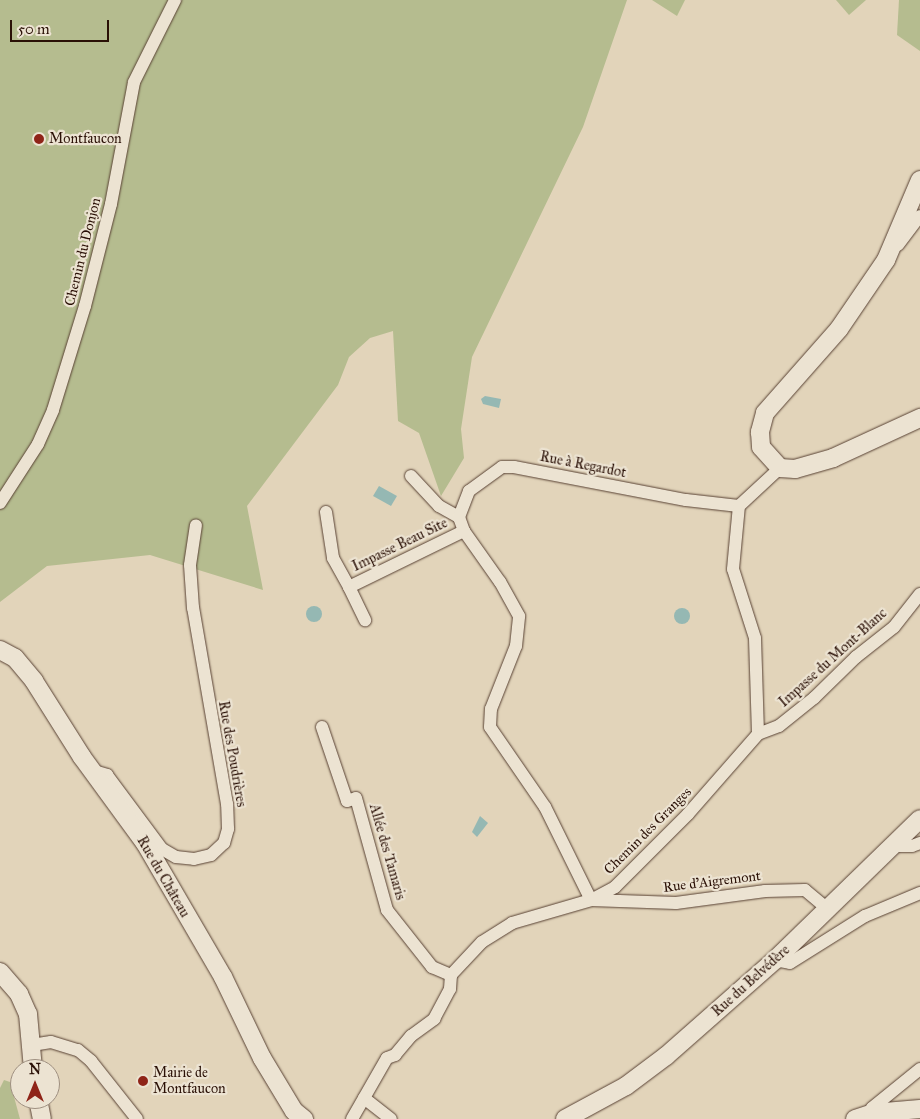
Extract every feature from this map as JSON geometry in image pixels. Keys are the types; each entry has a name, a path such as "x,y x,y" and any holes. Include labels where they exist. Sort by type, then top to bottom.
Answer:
{"street":[{"name":"Chemin du Donjon","path":"0,503 14,486 38,444 53,410 85,306 111,204 134,82 175,0"},
{"path":"886,260 920,180"},
{"path":"920,216 886,260 839,329 764,413 760,432 761,447 780,468 795,469 833,458 920,418"},
{"name":"Rue à Regardot","path":"460,517 468,491 502,467 514,467 686,500 739,506"},
{"path":"758,734 755,638 733,569 739,506 780,468"},
{"path":"411,476 439,506 460,517 464,531 500,582 518,616 516,646 491,709 490,727 545,807 591,900"},
{"name":"Impasse Beau Site","path":"326,512 333,558 365,620"},
{"name":"Rue des Poudrières","path":"94,771 107,775 162,849 176,858 194,859 211,856 224,843 228,830 227,804 193,608 190,565 196,525"},
{"name":"Impasse Beau Site","path":"349,587 464,531"},
{"name":"Impasse du Mont-Blanc","path":"758,734 779,726 814,698 856,657 894,627 920,594"},
{"name":"Rue du Château","path":"0,650 15,658 34,681 82,757 145,843 223,977 262,1058 294,1111 304,1119"},
{"name":"Allée des Tamaris","path":"322,727 347,801 356,798 387,910 432,967 451,975"},
{"name":"Chemin des Granges","path":"352,1119 387,1058 399,1052 411,1036 434,1019 450,989 451,975 482,942 512,923 591,900 615,887 688,814 758,734"},
{"name":"Rue du Belvédère","path":"565,1119 647,1072 829,910 896,846 920,819"},
{"path":"896,846 912,846 920,843"},
{"name":"Rue d'Aigremont","path":"591,900 676,903 765,891 805,890 829,910"},
{"path":"775,960 790,963 865,916 920,893"},
{"path":"0,972 19,994 28,1014 33,1059"},
{"path":"32,1045 51,1042 78,1050 91,1061 138,1119"},
{"path":"873,1113 872,1108 920,1069"},
{"path":"364,1098 391,1119"},
{"path":"855,1119 873,1113 920,1110"}],"green space":[{"path":"0,0 627,0 583,127 472,357 461,429 464,458 441,496 419,433 398,421 393,331 370,338 349,357 338,385 247,506 263,590 150,555 47,566 0,602"},
{"path":"652,0 685,0 677,16"},
{"path":"836,0 866,0 849,15"},
{"path":"899,0 920,0 920,51 897,35"},
{"path":"4,1080 10,1082 10,1109 17,1109 20,1119 0,1119 0,1088"}],"water":[{"path":"485,396 501,399 499,408 483,404 481,399"},
{"path":"379,486 397,496 391,506 373,496"},
{"path":"314,606 322,614 314,622 306,614"},
{"path":"682,608 690,616 682,624 674,616"},
{"path":"480,816 488,823 477,837 472,832"}],"place":[{"name":"Montfaucon","path":"39,139"},
{"name":"Mairie de Montfaucon","path":"143,1081"}]}
